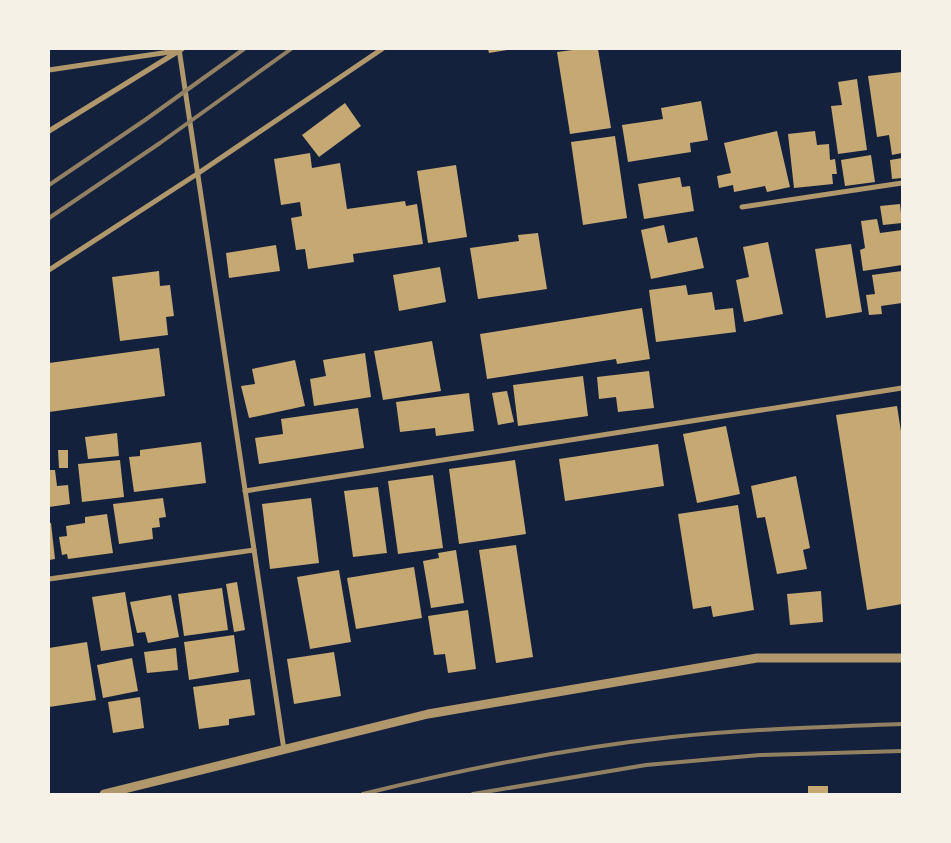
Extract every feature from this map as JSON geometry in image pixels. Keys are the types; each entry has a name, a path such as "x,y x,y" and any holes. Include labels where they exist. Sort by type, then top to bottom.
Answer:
{"street":[{"path":"180,49 197,174 284,750"},
{"path":"49,70 180,49"},
{"path":"49,131 180,49"},
{"path":"49,270 197,174 382,49"},
{"path":"742,207 902,183"},
{"path":"246,490 902,388"},
{"path":"49,579 254,550"},
{"path":"104,794 428,714 758,658 902,658"}],"building":[{"path":"488,49 507,49 507,50 489,53"},
{"path":"598,49 611,128 570,134 557,52"},
{"path":"902,72 902,153 892,155 889,135 877,137 868,76"},
{"path":"857,79 867,150 838,154 831,106 842,105 838,82"},
{"path":"701,101 708,140 690,143 691,152 628,162 622,125 663,119 661,108"},
{"path":"345,103 361,126 319,157 302,135"},
{"path":"777,131 790,187 767,192 765,186 734,192 733,185 719,188 717,176 731,173 724,143"},
{"path":"815,131 817,145 829,144 830,160 835,159 837,174 832,174 833,184 794,188 788,134"},
{"path":"615,136 627,218 583,225 571,142"},
{"path":"310,153 312,168 340,163 347,209 405,201 406,206 417,204 423,244 353,254 354,262 308,269 305,249 296,250 291,218 302,216 300,202 281,205 274,159"},
{"path":"871,155 875,182 845,186 841,160"},
{"path":"902,158 902,178 892,179 890,160"},
{"path":"456,165 467,237 428,243 417,171"},
{"path":"680,177 682,187 690,186 694,211 644,219 638,184"},
{"path":"900,204 902,223 883,225 880,206"},
{"path":"877,219 880,233 902,230 902,265 863,271 860,250 865,248 861,221"},
{"path":"664,225 668,243 697,237 704,268 651,279 641,230"},
{"path":"538,233 547,289 478,299 470,248 519,241 518,235"},
{"path":"768,242 783,314 744,322 736,280 749,277 743,247"},
{"path":"851,244 862,312 826,318 815,249"},
{"path":"276,245 280,271 229,278 226,253"},
{"path":"440,267 446,302 399,311 393,275"},
{"path":"159,271 160,286 170,285 174,316 166,317 168,335 120,341 112,277"},
{"path":"902,271 902,303 881,306 882,314 869,315 866,295 875,294 872,275"},
{"path":"686,285 688,295 712,292 715,310 733,308 736,332 656,342 649,290"},
{"path":"642,308 650,359 617,364 616,359 487,379 480,334"},
{"path":"432,341 441,391 383,400 374,351"},
{"path":"159,348 165,396 49,412 49,363"},
{"path":"365,353 371,397 314,406 310,379 326,376 323,360"},
{"path":"295,360 305,406 249,418 241,386 255,384 252,369"},
{"path":"649,371 654,408 618,412 616,397 599,399 597,377"},
{"path":"583,376 588,416 518,426 513,385"},
{"path":"507,391 514,422 498,425 492,393"},
{"path":"469,393 474,431 436,436 435,428 400,432 396,402"},
{"path":"897,406 902,438 902,604 867,610 836,415"},
{"path":"358,408 364,448 259,464 255,438 283,434 281,419"},
{"path":"726,426 740,494 697,503 683,434"},
{"path":"117,433 119,456 88,459 85,437"},
{"path":"201,442 206,483 134,492 129,457 140,456 140,450"},
{"path":"658,444 664,486 565,501 559,459"},
{"path":"58,450 68,450 68,468 59,468"},
{"path":"120,460 124,497 82,502 78,464"},
{"path":"515,460 526,534 459,544 449,469"},
{"path":"49,470 55,470 57,486 68,485 70,504 49,507"},
{"path":"433,475 443,548 398,554 388,481"},
{"path":"796,476 810,548 803,550 807,569 777,574 765,517 757,518 751,486"},
{"path":"378,487 387,553 353,557 344,491"},
{"path":"163,498 166,517 159,518 160,527 152,528 153,539 119,544 113,504"},
{"path":"311,498 319,563 270,569 262,504"},
{"path":"738,505 754,610 713,617 711,606 693,609 678,514"},
{"path":"107,514 113,553 68,559 67,554 62,555 59,537 67,536 66,526 85,523 85,517"},
{"path":"49,523 51,523 55,559 49,560"},
{"path":"516,545 533,657 496,663 479,550"},
{"path":"456,550 464,603 431,608 423,561 439,558 438,553"},
{"path":"414,567 422,618 356,629 347,578"},
{"path":"339,570 351,642 310,649 297,577"},
{"path":"237,582 245,630 234,632 226,584"},
{"path":"222,588 228,630 184,636 178,594"},
{"path":"821,591 823,622 790,625 787,594"},
{"path":"125,592 134,646 101,651 92,597"},
{"path":"171,595 179,637 148,643 145,632 137,633 130,602"},
{"path":"468,610 476,669 448,673 445,654 434,655 428,616"},
{"path":"234,635 239,672 189,680 184,642"},
{"path":"87,642 96,700 49,707 49,648"},
{"path":"176,648 178,670 147,673 144,652"},
{"path":"334,652 341,696 294,704 287,659"},
{"path":"132,658 138,691 103,698 97,665"},
{"path":"250,679 255,715 229,719 229,725 199,729 193,687"},
{"path":"140,697 144,728 113,733 108,702"},
{"path":"808,786 828,786 828,794 808,794"}],"railway":[{"path":"49,185 145,120 244,49"},
{"path":"49,218 160,143 291,49"},
{"path":"363,794 516,760 594,747 729,732 902,724"},
{"path":"473,794 646,765 760,755 902,751"}]}
